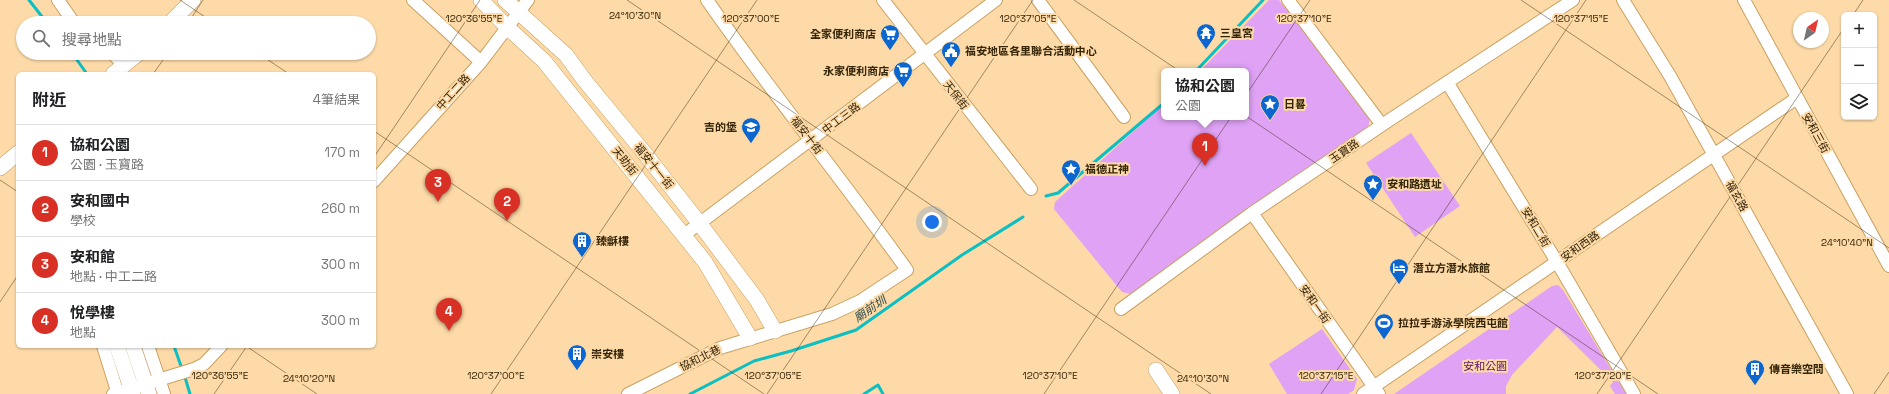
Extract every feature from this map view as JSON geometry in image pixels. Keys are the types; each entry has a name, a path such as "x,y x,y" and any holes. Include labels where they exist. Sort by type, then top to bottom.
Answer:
{"street":[{"path":"177,16 193,0"},
{"path":"413,0 481,62"},
{"name":"天助街","path":"481,0 507,27 544,60 684,235 705,262 750,338"},
{"path":"506,0 523,6"},
{"name":"福安十街","path":"707,0 754,67 812,140 907,270"},
{"name":"天保街","path":"883,0 1031,190"},
{"name":"中工三路","path":"684,235 925,55 996,0"},
{"path":"1038,0 1124,117"},
{"path":"1288,0 1382,125"},
{"name":"玉寶路","path":"1121,309 1252,213 1382,125 1573,0"},
{"name":"福玄路","path":"1623,0 1662,62 1714,153 1847,394"},
{"name":"安和三街","path":"1744,0 1889,266"},
{"path":"62,2 70,16"},
{"name":"中工二路","path":"376,179 481,62 523,6"},
{"name":"福安十一街","path":"523,6 566,55 585,81 700,224 757,300 775,331"},
{"path":"114,60 118,70 130,60"},
{"name":"安和二街","path":"1447,82 1557,262 1634,394"},
{"name":"安和西路","path":"1363,394 1376,390 1714,153 1797,98"},
{"path":"0,168 16,155"},
{"name":"安和一街","path":"1252,213 1376,390"},
{"name":"協和北巷","path":"628,394 720,348 832,314 860,301 907,270"},
{"path":"103,348 133,390 164,394"},
{"path":"118,348 133,390"},
{"path":"133,348 133,390"},
{"path":"133,390 147,348"},
{"path":"133,390 194,369 204,364 219,348"},
{"path":"1156,370 1172,394"}],"green space":[{"path":"1269,0 1279,0 1370,117 1368,129 1131,294 1122,292 1054,209 1055,202 1161,107 1161,120 1249,120 1249,68 1203,68"},
{"path":"1411,133 1460,206 1415,237 1366,163"},
{"name":"安和公園","path":"1558,285 1563,290 1626,394 1615,394 1610,386 1613,382 1557,327 1512,375 1506,386 1506,394 1394,394 1552,286"},
{"path":"1322,329 1357,379 1354,390 1348,394 1287,394 1269,364"}],"waterway":[{"path":"29,0 42,16"},
{"path":"1199,68 1263,0"},
{"path":"77,60 86,72"},
{"path":"1046,196 1058,193 1161,106"},
{"name":"廟前圳","path":"690,394 754,361 856,330 962,255 1023,217"},
{"path":"175,348 182,369"},
{"path":"184,374 190,394"},
{"path":"864,394 878,385 883,394"}],"place":[{"name":"三皇宮","path":"1206,50"},
{"name":"全家便利商店","path":"890,51"},
{"name":"福安地區各里聯合活動中心","path":"951,68"},
{"name":"永家便利商店","path":"903,88"},
{"name":"日晷","path":"1270,121"},
{"name":"吉的堡","path":"751,144"},
{"name":"協和公園","path":"1205,166"},
{"name":"福德正神","path":"1071,186"},
{"name":"安和路遺址","path":"1373,201"},
{"name":"安和館","path":"438,202"},
{"name":"安和國中","path":"507,221"},
{"name":"臻龢樓","path":"582,258"},
{"name":"潛立方潛水旅館","path":"1399,285"},
{"name":"悅學樓","path":"449,331"},
{"name":"拉拉手游泳學院西屯館","path":"1384,340"},
{"name":"崇安樓","path":"577,371"},
{"name":"傳音樂空間","path":"1755,386"}]}
